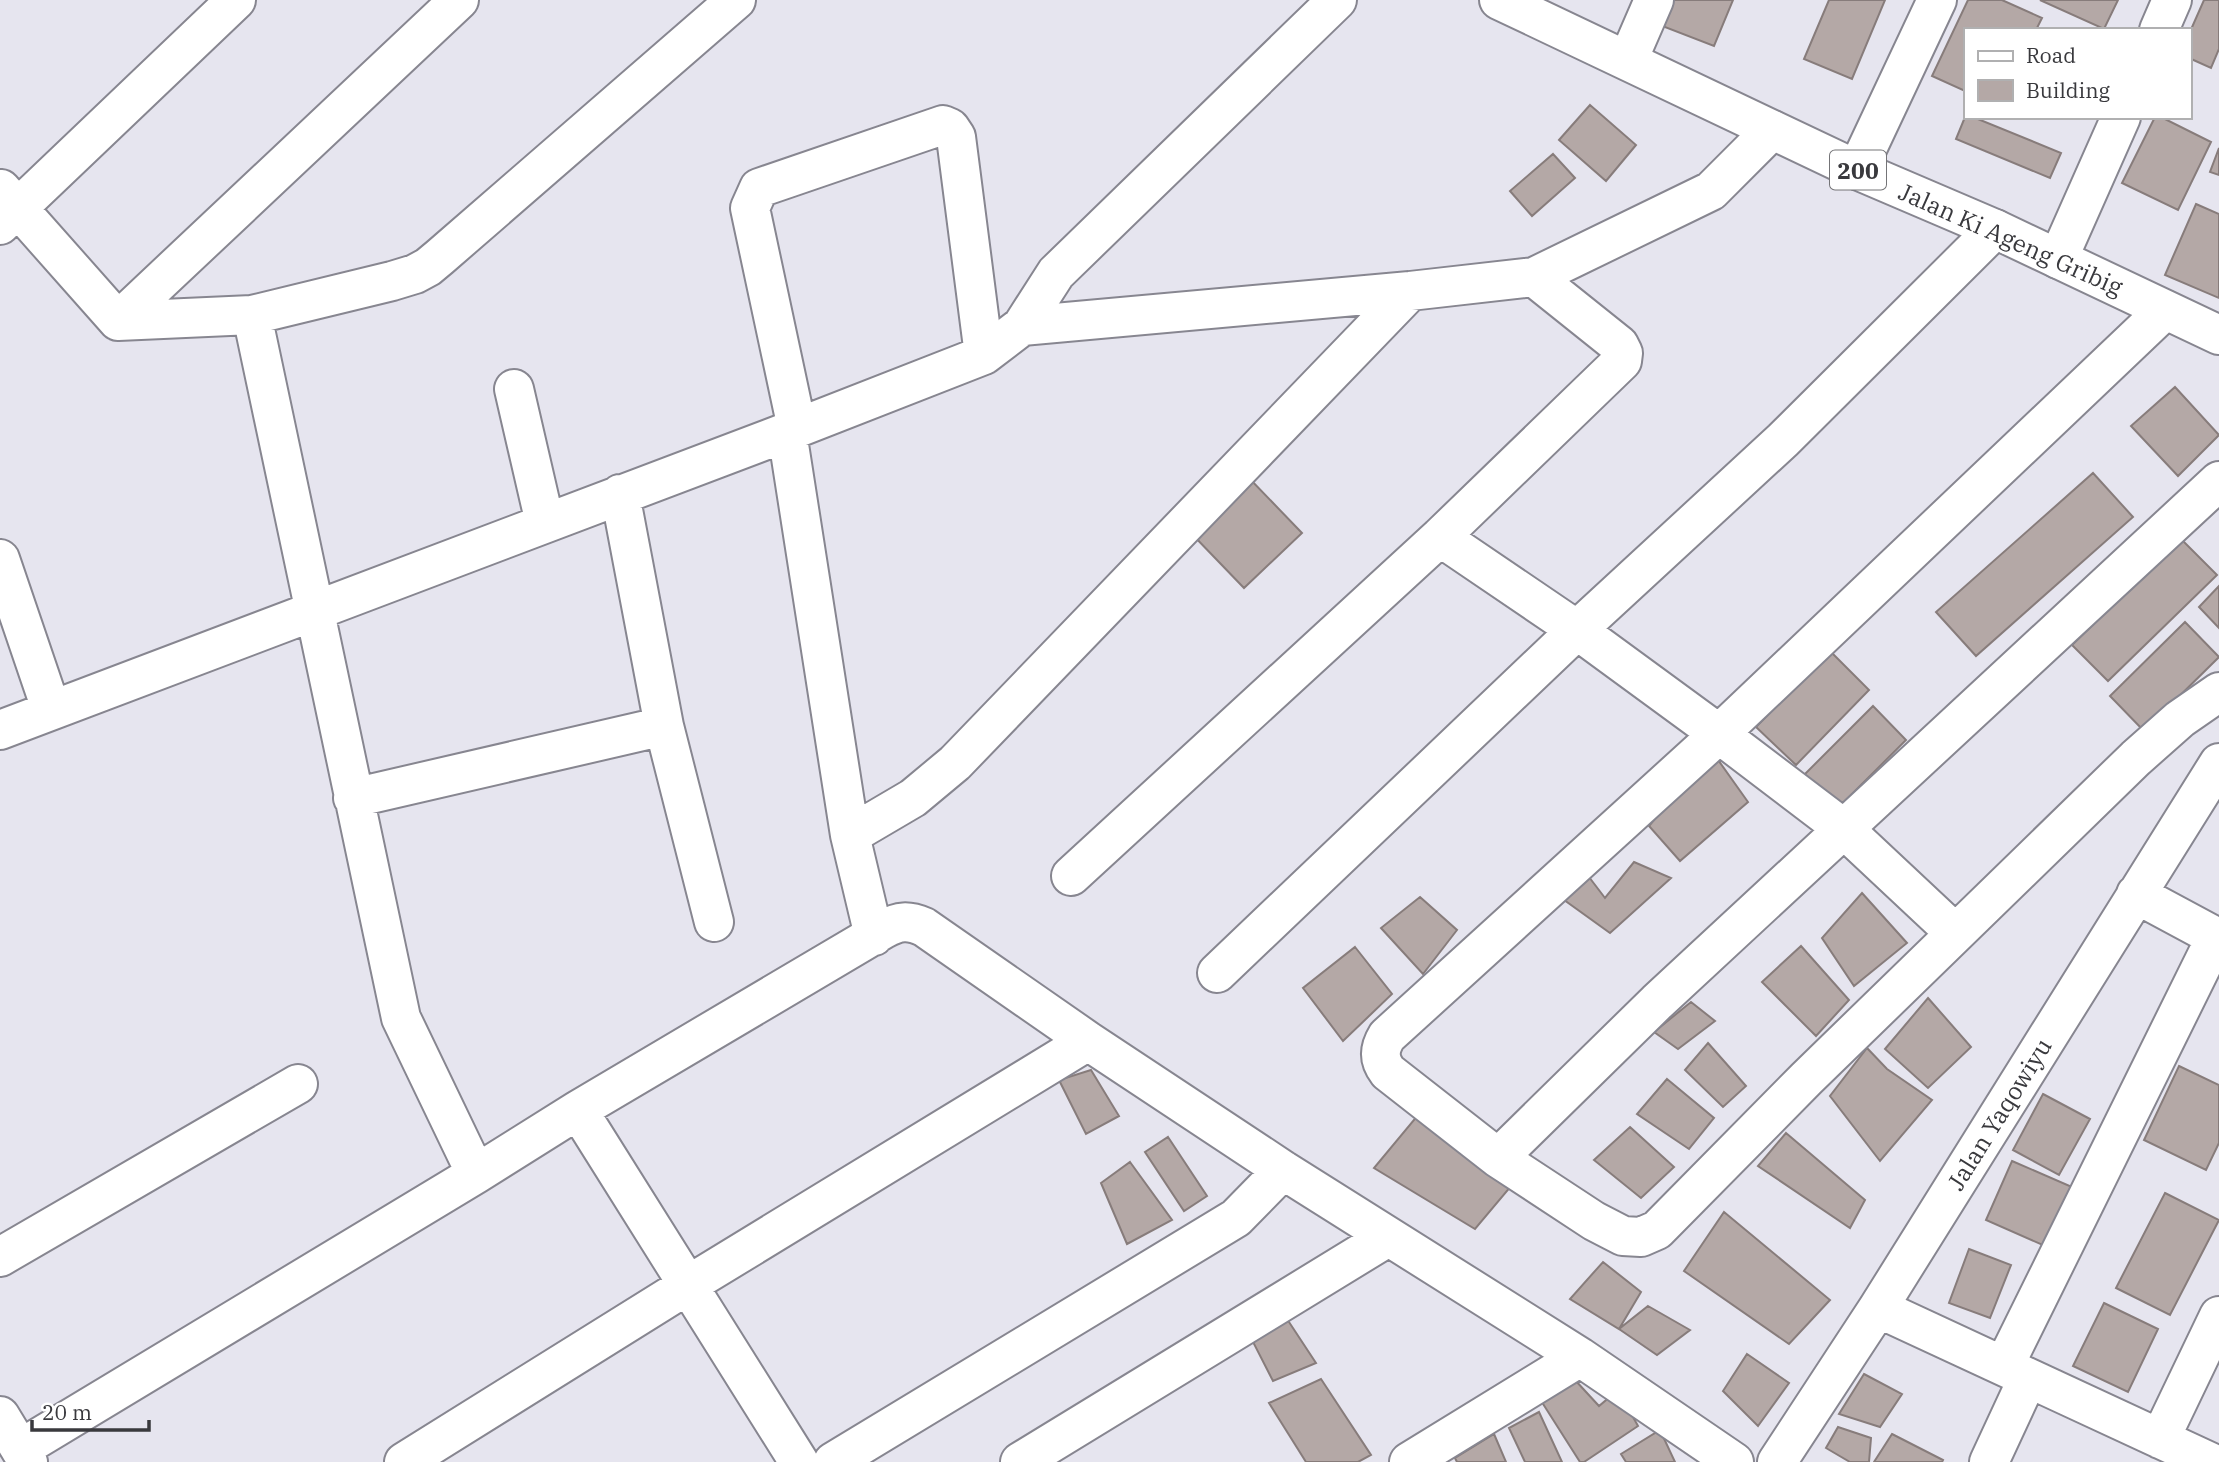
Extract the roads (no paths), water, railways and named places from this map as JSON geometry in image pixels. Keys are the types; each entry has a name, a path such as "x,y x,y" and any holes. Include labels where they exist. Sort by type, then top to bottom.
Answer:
{"street":[{"path":"236,0 6,207 118,321 252,315 392,281 428,267 736,0"},
{"path":"118,321 459,0"},
{"path":"0,730 984,355 1022,326 1056,273 1337,0"},
{"name":"Jalan Ki Ageng Gribig","path":"1499,0 1857,170 1994,229 2219,335"},
{"path":"1628,60 1654,0"},
{"path":"1857,170 1937,0"},
{"path":"2160,28 2172,0"},
{"path":"2058,259 2119,119"},
{"path":"874,936 850,835 792,430 750,208 759,188 943,125 950,128 956,137 984,355"},
{"path":"1022,326 1410,291 1534,276 1711,191 1772,130"},
{"path":"1217,973 1577,630 1783,440 1994,229"},
{"path":"1071,876 1440,537 1622,361 1623,353 1619,345 1534,276"},
{"path":"850,835 913,798 955,763 1410,291"},
{"path":"2165,310 1719,734 1387,1036 1381,1046 1382,1064 1388,1072 1498,1158 1594,1221 1623,1236 1640,1237 1657,1230 1806,1079 2136,758 2180,719 2219,692"},
{"path":"252,315 401,1018 477,1174"},
{"path":"514,389 545,523"},
{"path":"1498,1158 1657,1002 2219,481"},
{"path":"620,494 664,726 714,922"},
{"path":"1440,537 1577,630 1844,829 1955,933"},
{"path":"0,559 51,709"},
{"path":"353,798 664,726"},
{"name":"Jalan Yaqowiyu","path":"1777,1462 1878,1308 2219,763"},
{"path":"1989,1462 2016,1372 2216,937 2136,894"},
{"path":"0,1416 24,1456 578,1110 894,924 906,921 924,927 1088,1041 1283,1170 1580,1357 1734,1462"},
{"path":"404,1462 1088,1041"},
{"path":"0,1257 298,1084"},
{"path":"578,1110 799,1462"},
{"path":"833,1462 1236,1218 1283,1170"},
{"path":"1020,1462 1388,1237"},
{"path":"1878,1308 2188,1454 2219,1316"},
{"path":"1409,1462 1580,1357"}]}
